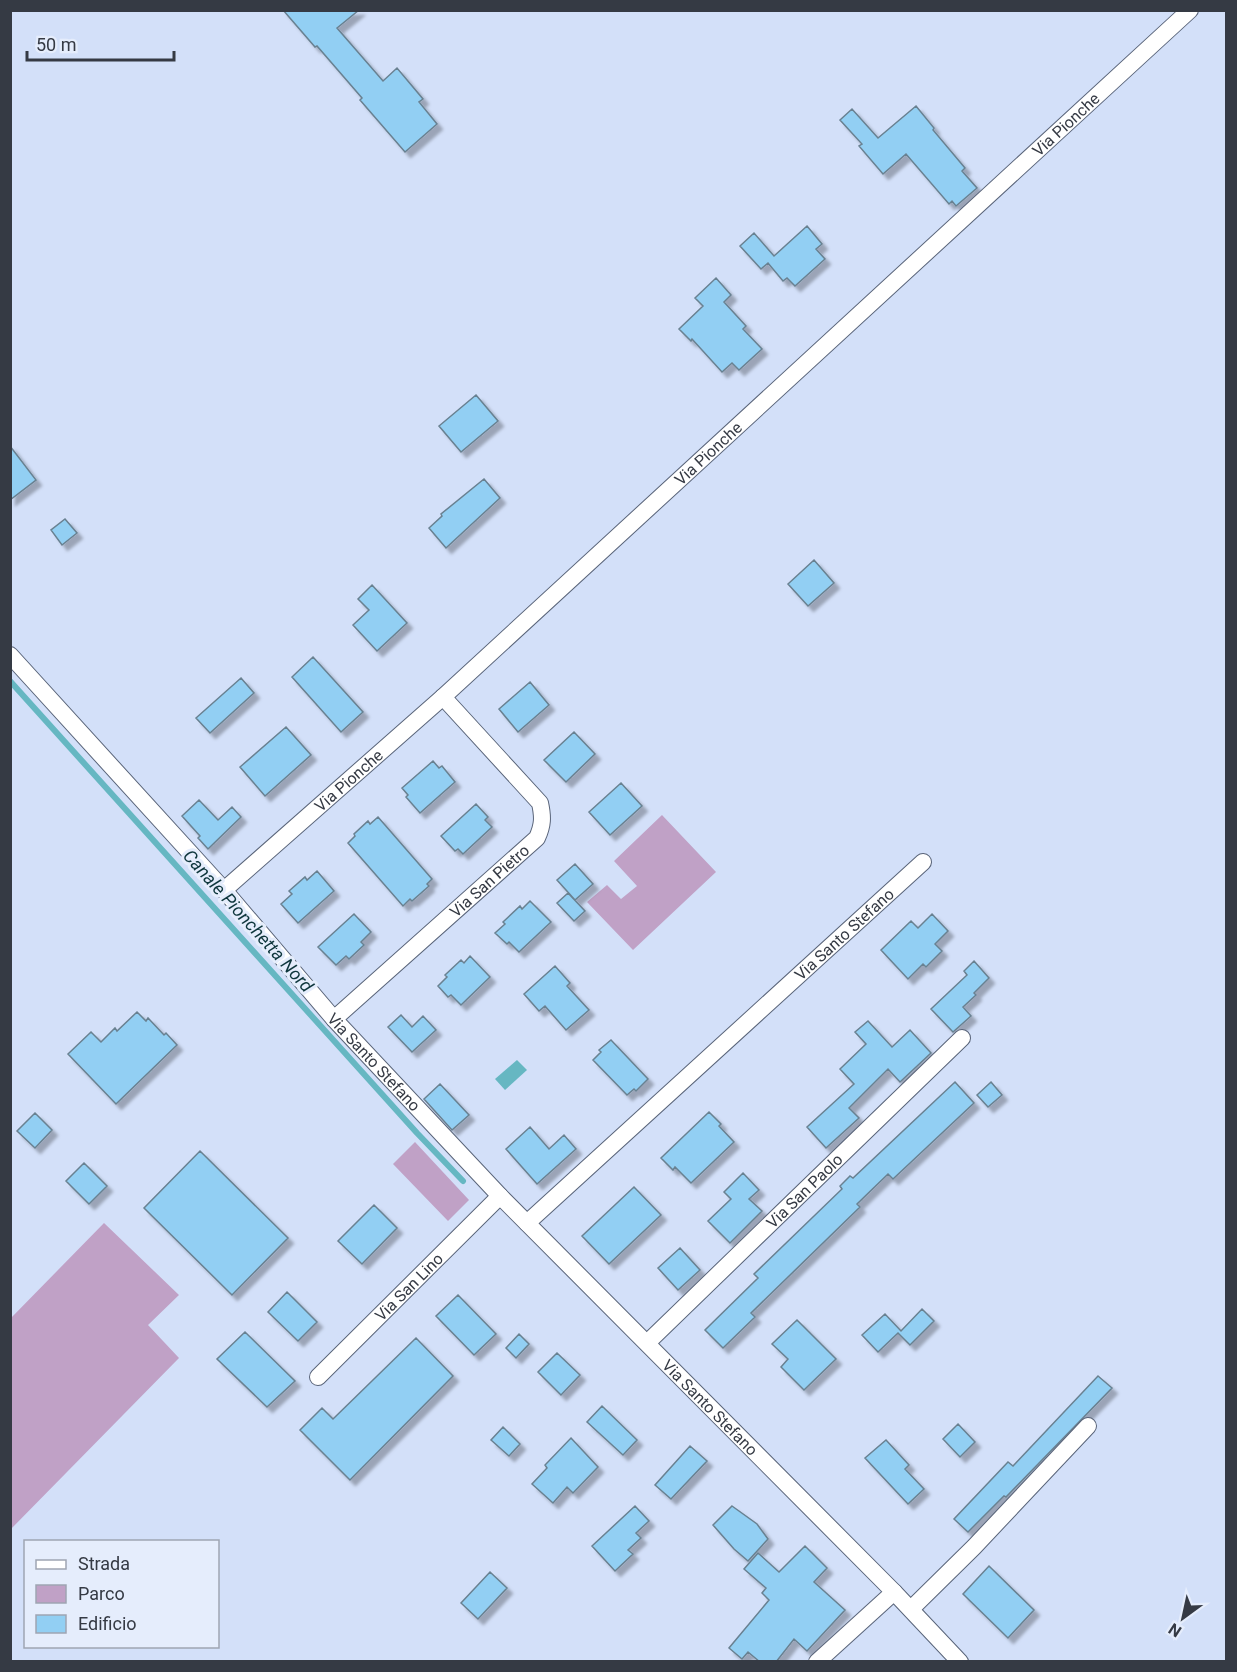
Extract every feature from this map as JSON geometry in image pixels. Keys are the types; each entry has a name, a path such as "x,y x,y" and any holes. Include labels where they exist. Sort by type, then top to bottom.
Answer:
{"street":[{"name":"Via Pionche","path":"224,890 443,698 1190,10"},
{"name":"Via Santo Stefano","path":"10,654 224,890 334,1019 500,1196 911,1609 960,1662"},
{"name":"Via San Pietro","path":"334,1019 537,838 542,827 543,817 540,803 443,698"},
{"name":"Via Santo Stefano","path":"527,1223 923,862"},
{"name":"Via San Paolo","path":"647,1343 962,1038"},
{"name":"Via San Lino","path":"318,1377 500,1196"},
{"path":"911,1609 974,1547 1088,1426"},
{"path":"817,1662 894,1592"}],"green space":[{"path":"662,815 716,872 633,950 587,902 607,885 621,899 637,886 614,861"},
{"path":"415,1142 469,1200 448,1221 393,1164"},
{"path":"104,1223 179,1295 148,1325 179,1358 11,1529 11,1318"}],"shaded area":[{"path":"517,1060 527,1070 505,1090 495,1079"}],"building":[{"path":"283,10 359,10 337,28 383,81 397,68 423,99 419,102 437,124 405,152 360,100 362,98"},
{"path":"916,106 965,168 962,171 977,188 956,206 952,201 949,204 906,154 883,174 859,146 862,144 840,120 852,109 878,138"},
{"path":"807,226 822,244 816,249 825,259 795,286 787,278 783,281 768,263 761,269 740,246 754,233 774,256"},
{"path":"716,278 731,295 724,302 746,326 743,329 762,349 739,370 732,363 722,372 692,339 691,341 679,329 703,306 695,298"},
{"path":"476,395 498,421 461,452 439,426"},
{"path":"10,446 36,480 10,500"},
{"path":"484,479 500,498 446,548 429,528 442,516 441,514"},
{"path":"65,519 77,533 62,545 51,530"},
{"path":"814,560 834,583 808,606 788,584"},
{"path":"372,585 407,623 377,651 353,625 369,610 358,599"},
{"path":"313,657 363,712 341,732 292,677"},
{"path":"241,678 254,693 210,733 196,718"},
{"path":"530,682 549,705 518,732 499,709"},
{"path":"286,727 311,755 265,796 240,767"},
{"path":"574,732 595,754 566,782 544,760"},
{"path":"433,761 439,768 442,766 455,782 420,813 406,797 408,795 402,788"},
{"path":"621,783 642,806 610,835 589,812"},
{"path":"199,800 218,820 232,807 241,817 208,849 182,816"},
{"path":"476,804 488,817 485,820 492,827 463,854 458,849 455,851 441,836"},
{"path":"378,817 432,879 427,884 429,886 403,906 348,843 368,821 370,824"},
{"path":"575,864 593,884 575,900 557,880"},
{"path":"317,871 334,891 298,923 281,904 292,894 289,891 305,877 307,880"},
{"path":"568,893 585,911 574,921 557,903"},
{"path":"530,901 551,922 519,952 495,933 520,906 522,909"},
{"path":"354,914 371,932 361,942 364,945 349,959 346,956 336,965 318,947"},
{"path":"932,914 948,931 935,944 942,951 926,967 923,964 908,979 881,950 911,921 918,928"},
{"path":"470,956 490,977 461,1005 451,995 448,997 438,986 447,977 445,975 461,960 464,963"},
{"path":"974,961 989,978 963,1007 971,1016 953,1032 931,1009 967,975 964,971"},
{"path":"555,966 570,983 567,986 589,1010 566,1030 545,1006 539,1011 524,994"},
{"path":"137,1012 146,1021 148,1018 177,1045 116,1104 68,1054 91,1032 101,1042"},
{"path":"401,1015 412,1027 423,1016 436,1030 412,1052 388,1027"},
{"path":"868,1021 892,1047 910,1030 931,1053 900,1082 888,1069 849,1108 859,1118 826,1148 807,1127 854,1084 840,1069 866,1044 855,1032"},
{"path":"611,1040 648,1079 636,1091 634,1089 627,1095 593,1060 601,1052 599,1050"},
{"path":"955,1082 974,1103 893,1179 888,1174 857,1204 860,1207 751,1313 755,1317 723,1348 705,1330 758,1278 754,1274 842,1189 840,1186 850,1176 853,1178"},
{"path":"991,1082 1002,1095 988,1107 977,1095"},
{"path":"440,1084 469,1115 452,1130 424,1099"},
{"path":"709,1112 734,1142 691,1183 675,1167 673,1170 661,1158"},
{"path":"35,1113 52,1130 35,1148 17,1131"},
{"path":"530,1127 549,1149 564,1135 576,1149 537,1184 506,1149"},
{"path":"200,1151 288,1238 232,1295 144,1208"},
{"path":"84,1163 107,1186 89,1204 66,1181"},
{"path":"743,1173 759,1190 749,1199 762,1211 730,1243 708,1221 731,1199 724,1192"},
{"path":"634,1187 661,1215 609,1264 582,1236"},
{"path":"374,1205 397,1228 362,1264 338,1241"},
{"path":"680,1248 700,1270 678,1290 658,1268"},
{"path":"287,1292 317,1322 298,1341 268,1312"},
{"path":"458,1295 496,1334 474,1355 436,1316"},
{"path":"922,1309 934,1321 910,1345 898,1333 878,1352 862,1335 885,1314 901,1331"},
{"path":"797,1320 836,1359 804,1390 781,1367 788,1359 772,1344"},
{"path":"245,1332 295,1381 267,1407 217,1359"},
{"path":"519,1334 529,1344 516,1358 506,1348"},
{"path":"416,1338 453,1376 350,1480 300,1430 322,1408 333,1419"},
{"path":"557,1353 580,1375 561,1395 538,1372"},
{"path":"1098,1376 1112,1388 1006,1497 1004,1496 968,1532 954,1519 1008,1462 1013,1466"},
{"path":"602,1406 637,1440 623,1455 587,1422"},
{"path":"958,1424 975,1442 960,1457 943,1439"},
{"path":"503,1427 520,1444 509,1456 491,1440"},
{"path":"571,1438 598,1467 573,1493 567,1487 553,1503 532,1484 547,1468 545,1465"},
{"path":"886,1440 909,1465 905,1469 924,1489 908,1504 865,1458"},
{"path":"690,1446 707,1461 671,1499 655,1485"},
{"path":"635,1506 649,1521 636,1533 641,1538 628,1550 633,1554 615,1571 592,1546"},
{"path":"732,1506 757,1524 768,1539 748,1561 713,1525"},
{"path":"805,1546 827,1568 814,1582 845,1610 807,1651 794,1639 776,1662 760,1662 748,1652 742,1659 729,1648 769,1600 762,1593 766,1588 744,1569 758,1553 779,1572"},
{"path":"989,1566 1034,1610 1008,1638 963,1594"},
{"path":"490,1572 507,1588 478,1619 461,1603"}],"waterway":[{"name":"Canale Pionchetta Nord","path":"10,681 417,1133 463,1181"}]}
